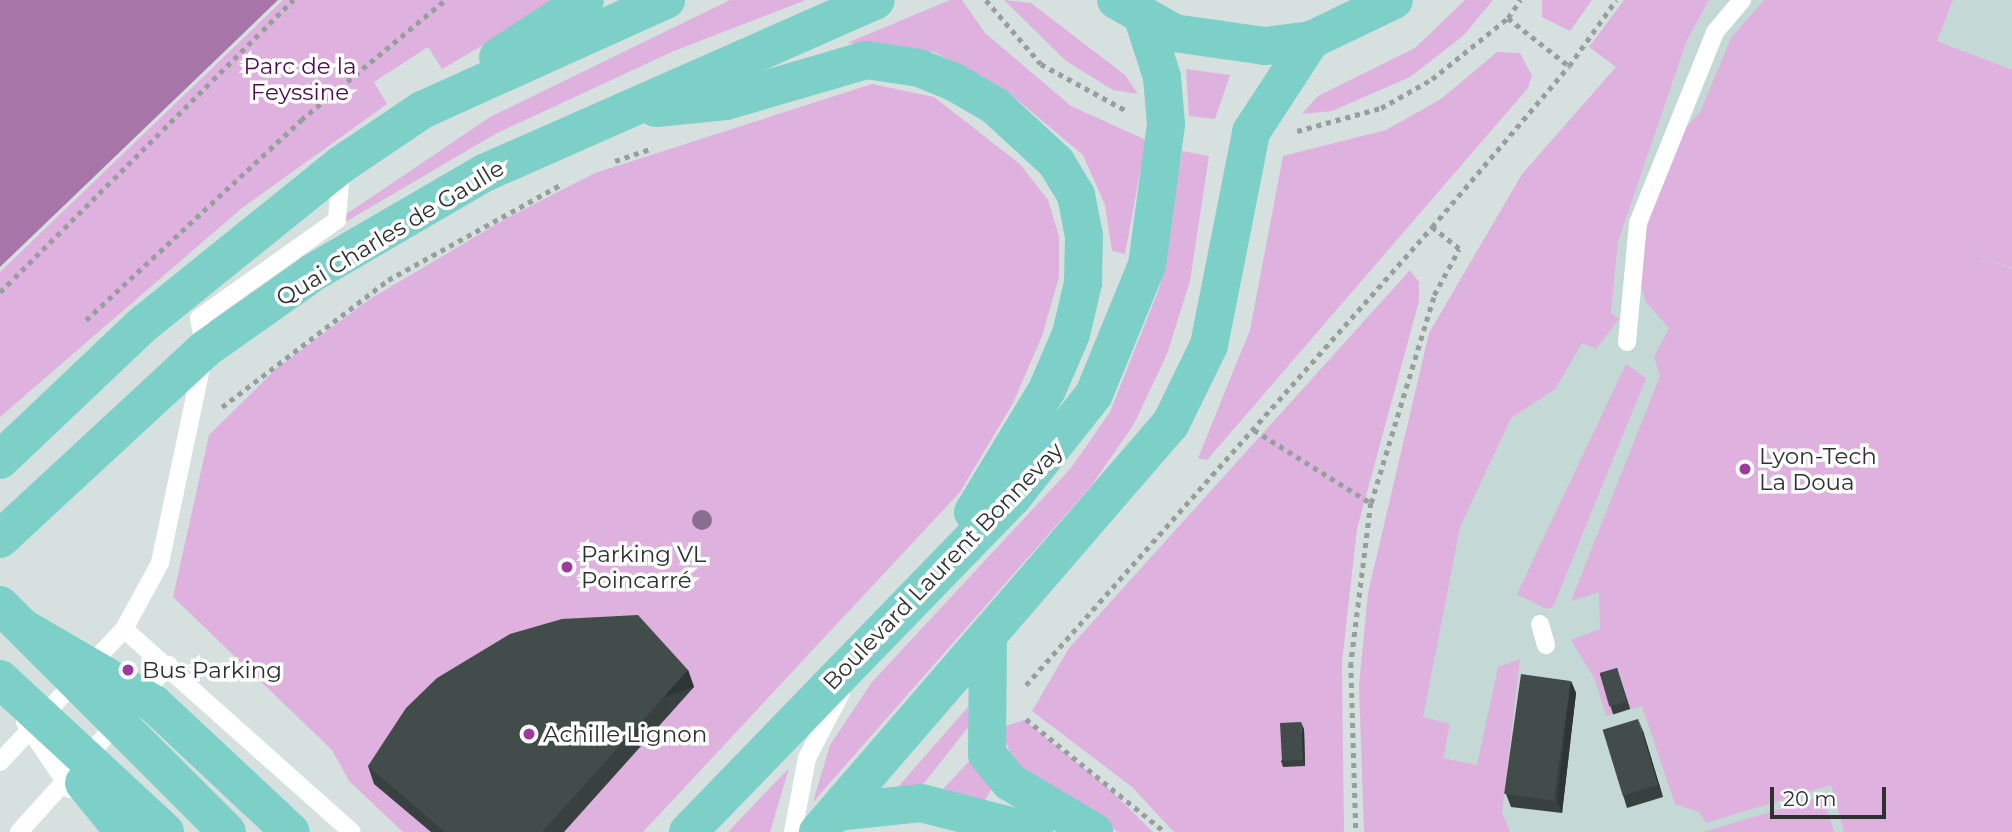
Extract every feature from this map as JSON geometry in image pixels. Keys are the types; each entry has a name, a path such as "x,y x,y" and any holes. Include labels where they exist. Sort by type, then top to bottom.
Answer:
{"main road":[{"path":"0,460 141,326 342,164 585,0"},
{"path":"422,110 666,0"},
{"name":"Quai Charles de Gaulle","path":"0,539 205,349 314,272 484,173 876,0"},
{"path":"1129,9 1211,42 1265,46 1311,40 1394,0"},
{"name":"Boulevard Laurent Bonnevay","path":"688,832 1062,442 1115,354 1147,265 1166,124 1162,77 1129,9"},
{"path":"827,822 1171,423 1209,345 1251,132 1311,40"},
{"path":"619,112 726,101 866,60 919,68 954,82 995,106 1056,162 1076,195 1084,236 1083,283 1071,334 994,483 912,597"},
{"path":"13,617 227,832"},
{"path":"13,617 154,704 291,832"},
{"path":"988,638 985,731 987,754 1010,782 1094,832"},
{"path":"0,682 124,832"},
{"path":"0,682 165,832"},
{"path":"827,822 921,803 1034,832"}],"lane":[{"path":"1627,342 1638,223 1715,32 1742,0"},
{"path":"0,761 124,629 160,563 183,434 205,349 199,318 337,220 342,164"},
{"path":"1540,624 1546,645"},
{"path":"124,629 169,666 352,832"},
{"path":"793,832 807,758 861,652"},
{"path":"19,832 169,666"},
{"path":"0,682 99,832"}],"path":[{"path":"0,292 293,0"},
{"path":"79,327 301,120 445,0"},
{"path":"986,0 1041,64 1137,115"},
{"path":"1293,132 1381,108 1432,79 1508,18 1520,0"},
{"path":"985,731 1432,227 1569,66 1616,0"},
{"path":"1508,18 1569,66"},
{"path":"606,164 663,144"},
{"path":"183,434 388,280 572,179"},
{"path":"1356,832 1351,663 1371,503 1434,295 1459,249 1432,227"},
{"path":"1254,430 1371,503"},
{"path":"1026,719 1165,832"}],"shaded area":[{"path":"0,0 278,0 0,267"},
{"name":"Lyon-Tech La Doua","path":"1709,0 2012,0 2012,832 1432,832 1415,720 1453,523 1503,415 1580,334 1619,320 1611,313 1618,242 1687,40"}],"green space":[{"name":"Parc de la Feyssine","path":"283,0 561,0 442,69 428,47 374,82 387,104 242,208 0,417 0,272"},
{"path":"730,0 806,0 674,51 497,133 347,221 342,217 490,117"},
{"path":"950,0 962,0 985,33 1071,106 1146,140 1125,254 1112,251 1105,205 1083,155 1008,92 934,52 847,43"},
{"path":"1004,0 1031,3 1125,75 1138,94 1113,90 1066,61"},
{"path":"1465,0 1493,0 1463,36 1410,77 1332,111 1302,114 1318,96 1415,48"},
{"path":"1542,0 1592,0 1570,31 1542,17"},
{"path":"1624,0 1709,0 1687,40 1618,242 1611,313 1619,319 1596,349 1582,343 1555,389 1511,418 1460,527 1423,717 1450,724 1443,758 1477,765 1498,667 1520,659 1502,812 1510,832 1364,832 1359,685 1368,593 1429,333 1522,174 1616,67 1589,47"},
{"name":"Lyon-Tech La Doua","path":"1764,0 1953,0 1937,41 2012,70 2012,268 1954,246 2012,269 2012,832 1844,832 1831,785 1706,823 1699,812 1675,804 1642,706 1630,709 1619,675 1613,714 1606,716 1595,680 1571,640 1600,629 1599,592 1571,601 1660,376 1654,357 1669,328 1646,302 1638,275 1644,235 1679,135 1700,112 1731,38"},
{"path":"1497,52 1520,53 1532,76 1528,88 1207,460 1198,458 1250,330 1283,156 1386,130 1441,99"},
{"path":"1186,69 1230,75 1215,119 1189,116"},
{"path":"872,84 934,97 1020,164 1048,200 1059,236 1059,277 1042,336 1013,403 960,492 643,832 403,832 349,781 332,750 173,597 209,435 277,368 370,299 507,218 595,173"},
{"path":"1182,151 1209,156 1190,281 1167,354 1134,424 1091,486 813,802 830,745 872,682 1071,468 1110,412 1160,286"},
{"path":"1410,270 1419,282 1419,301 1357,529 1342,662 1344,832 1174,832 1132,787 1032,711 1069,648"},
{"path":"1626,364 1646,378 1553,607 1546,609 1517,594"},
{"path":"968,707 970,725 917,792 897,788"},
{"path":"1024,720 1106,786 1153,832 1118,832 1014,762 1000,728"},
{"path":"972,758 992,788 984,802 942,790"},
{"path":"789,768 770,832 728,832"},
{"path":"1823,796 1834,832 1703,832"}],"building":[{"name":"Achille Lignon","path":"638,615 688,670 542,832 445,832 368,766 406,708 437,678 510,634 562,619"},
{"path":"1617,668 1627,702 1609,707 1600,673"},
{"path":"1521,674 1571,681 1554,801 1504,794"},
{"path":"1638,719 1658,785 1623,796 1603,730"},
{"path":"1301,722 1303,760 1282,761 1280,723"}],"place":[{"name":"Lyon-Tech La Doua","path":"1745,469"},
{"name":"Parking VL Poincarré","path":"567,567"},
{"name":"Bus Parking","path":"128,670"},
{"name":"Achille Lignon","path":"529,734"}]}
